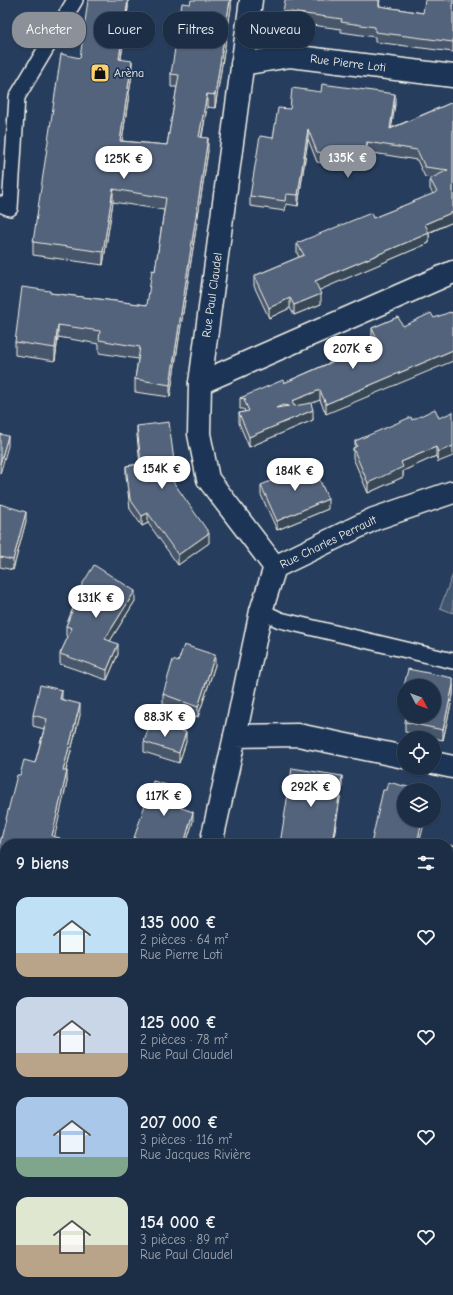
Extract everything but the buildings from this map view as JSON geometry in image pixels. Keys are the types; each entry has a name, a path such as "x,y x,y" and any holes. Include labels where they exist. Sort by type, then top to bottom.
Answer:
{"street":[{"name":"Rue Paul Claudel","path":"251,0 200,383 199,434 208,479 275,567"},
{"name":"Rue Pierre Loti","path":"242,64 290,56 453,76"},
{"path":"200,383 453,272"},
{"name":"Rue Charles Perrault","path":"212,839 261,611 275,567 374,518 453,492"},
{"path":"235,736 298,735 397,756"},
{"path":"441,764 453,767"}],"lane":[{"path":"0,204 10,208 17,96 75,0"},
{"path":"261,611 280,620 453,661"}],"shaded area":[{"path":"453,574 453,613 440,608"}],"place":[{"name":"Arèna","path":"100,73"}]}
